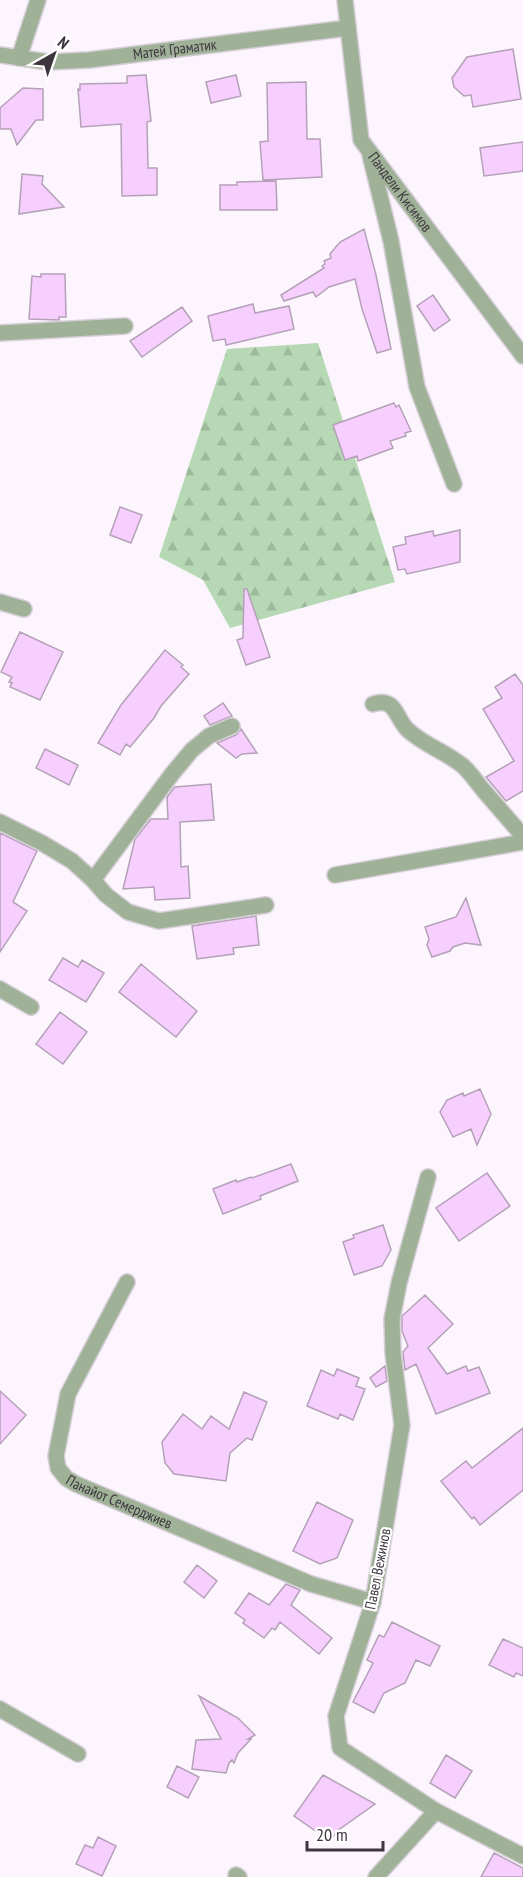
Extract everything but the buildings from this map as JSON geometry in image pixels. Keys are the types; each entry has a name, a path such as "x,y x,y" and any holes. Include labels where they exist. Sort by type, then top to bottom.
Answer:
{"street":[{"path":"20,58 38,0"},
{"name":"Пандели Кисимов","path":"345,0 361,140 523,356"},
{"name":"Матей Граматик","path":"0,55 48,62 89,60 348,28"},
{"path":"368,150 391,241 417,387 454,484"},
{"path":"0,333 125,326"},
{"path":"0,602 24,609"},
{"path":"373,704 379,702 388,704 395,710 405,729 423,743 464,767 523,836"},
{"path":"93,880 192,750 209,736 232,726"},
{"path":"0,822 72,861 106,895 128,912 159,921 266,905"},
{"path":"335,875 523,842"},
{"path":"0,989 31,1007"},
{"name":"Павел Вежинов","path":"428,1177 399,1283 393,1319 393,1353 402,1425 373,1602 336,1716 340,1748 436,1812 523,1856"},
{"name":"Панайот Семерджиев","path":"127,1282 68,1394 56,1456 58,1468 66,1478 76,1484 311,1584 373,1602"},
{"path":"0,1709 78,1754"},
{"path":"376,1877 436,1812"}],"green space":[{"path":"318,343 395,582 230,628 203,580 159,557 227,349"}]}
